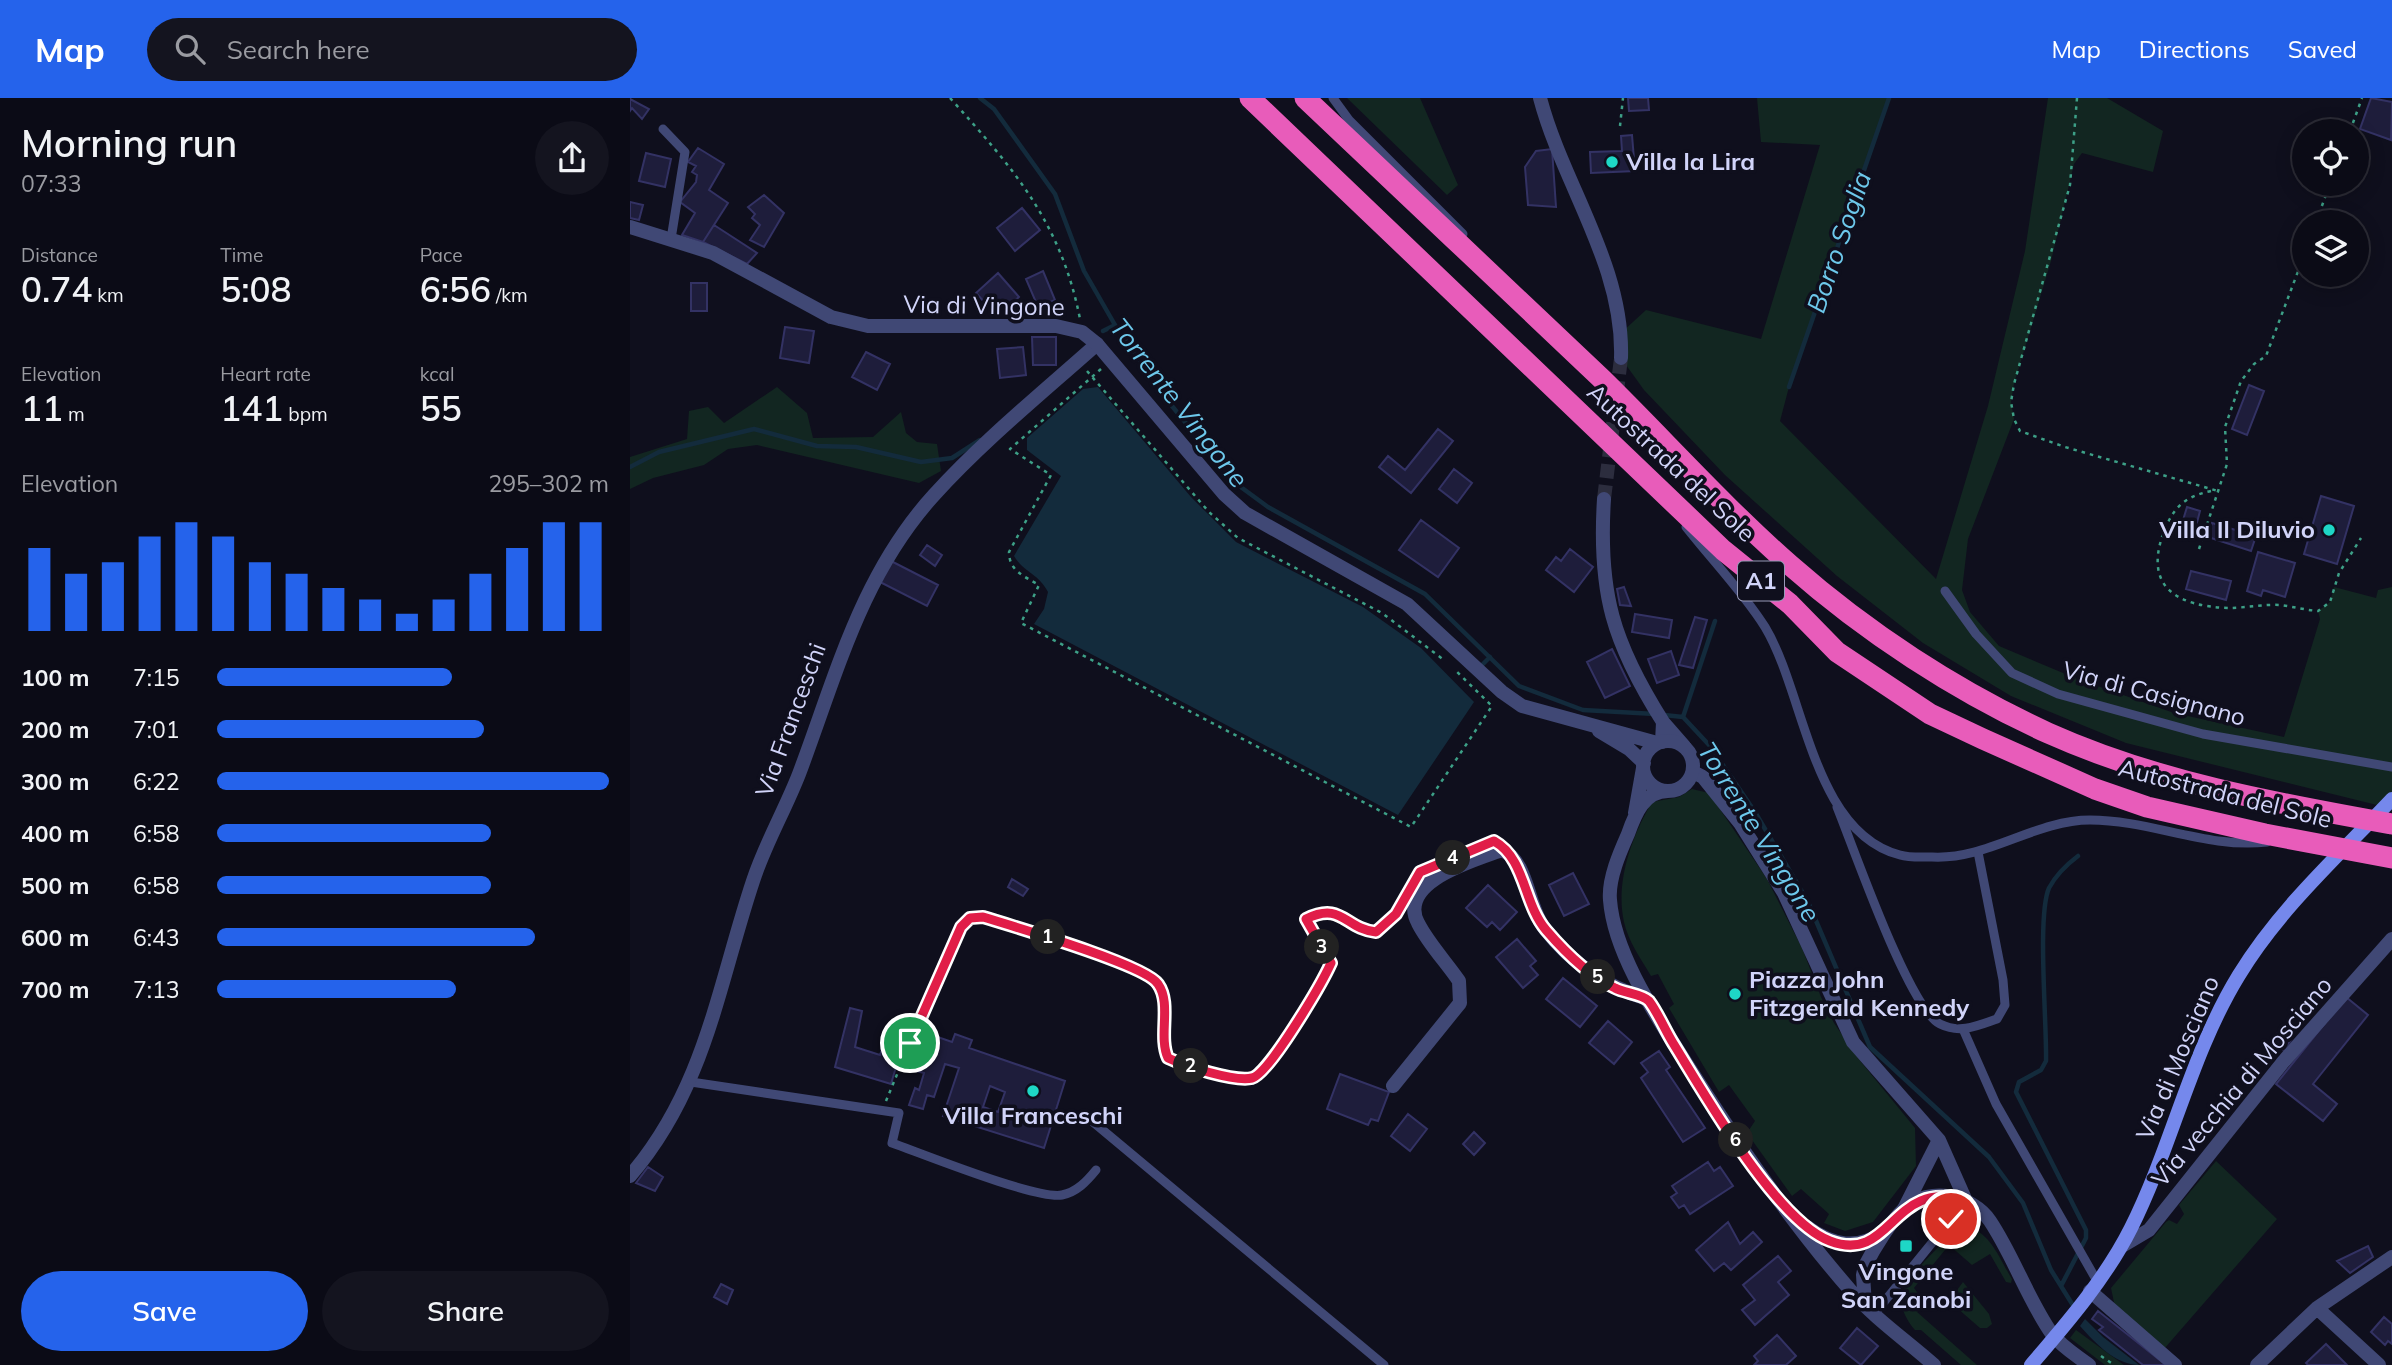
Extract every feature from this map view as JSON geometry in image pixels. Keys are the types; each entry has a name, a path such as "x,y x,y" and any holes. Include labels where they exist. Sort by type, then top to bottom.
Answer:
{"highway":[{"name":"Autostrada del Sole","path":"1251,98 1723,551 1790,604 1837,652 1930,714 2147,807 2290,839 2392,858"},
{"name":"Autostrada del Sole","path":"1305,98 1604,382 1798,572 1839,607 1963,689 2049,733 2132,766 2259,800 2392,824"}],"main road":[{"name":"Via di Mosciano","path":"2031,1365 2122,1246 2148,1190 2212,1025 2239,974 2295,901 2392,799"}],"street":[{"path":"1540,98 1567,178 1597,243 1608,276 1622,332 1621,358"},
{"name":"Via di Vingone","path":"630,227 713,253 831,317 868,326 1056,326 1082,332 1097,344 1224,494 1245,513 1407,604 1502,692 1522,706 1660,743"},
{"name":"Via Franceschi","path":"630,1176 656,1146 691,1082 753,878 798,775 844,642 883,565 933,496 1097,344"},
{"path":"1604,499 1604,586 1616,635 1663,722 1692,758 1693,772 1684,786 1650,795 1634,818"},
{"path":"1660,743 1663,722"},
{"name":"Via di Vingone","path":"1589,726 1629,748 1643,765"},
{"path":"1684,746 1674,742 1660,743 1647,754 1643,765 1634,818 1619,856 1609,899 1621,945 1647,999 1716,1110 1791,1214 1852,1293 1934,1365"},
{"path":"1643,765 1653,786 1668,791"},
{"path":"1693,772 1703,777 1740,823 1784,893 1853,1042 1939,1140 1966,1201"},
{"path":"1393,1086 1460,1003 1459,981 1416,922 1414,908 1418,895 1439,875 1502,850 1515,860 1544,928 1591,973 1614,988 1647,999"},
{"name":"Via vecchia di Mosciano","path":"2122,1246 2149,1230 2283,1062 2392,939"},
{"path":"1870,1309 1863,1275 1865,1266 1904,1209 1939,1140"},
{"path":"1904,1209 1934,1196 1951,1196 1966,1201 1990,1219 2033,1304 2054,1337 2089,1365"},
{"path":"1791,1214 1820,1236 1846,1245 1874,1238 1891,1227"},
{"path":"2257,1365 2317,1308 2392,1257"},
{"path":"2093,1286 2175,1365"},
{"path":"2317,1308 2379,1365"}],"lane":[{"path":"1333,98 1349,120 1444,214 1604,382"},
{"path":"663,129 685,152 671,239"},
{"path":"1643,474 1764,626 1782,659 1804,728 1898,959 1924,1010 1937,1023 1956,1030 1997,1019 2005,1005 2003,980 1978,852"},
{"name":"Via di Casignano","path":"1945,591 1976,634 2012,673 2058,694 2203,734 2392,767"},
{"path":"1833,799 1864,837 1900,855 1936,858 1978,852 2060,822 2091,820 2143,825 2239,845 2290,839"},
{"path":"1963,1029 1996,1104 2093,1286"},
{"path":"691,1082 883,1108 899,1113 892,1143 1035,1192 1063,1195 1083,1186 1096,1170"},
{"path":"1087,1117 1384,1365"},
{"path":"1870,1309 1966,1201"}],"path":[{"path":"950,98 1014,169 1055,236 1077,305 1082,332"},
{"path":"1620,126 1623,98"},
{"path":"2077,98 2073,174 2014,384 2011,402 2014,419 2021,431 2064,447 2216,490"},
{"path":"2354,119 2362,98"},
{"path":"2199,549 2216,490 2227,464 2225,427 2241,381 2254,364 2266,356 2292,287"},
{"path":"1092,377 1209,512 1238,538 1382,613 1445,661 1492,706 1411,827 1021,623 1039,585 1017,572 1009,562 1009,552 1051,475 1010,449 1092,377"},
{"path":"2216,490 2179,502 2170,515 2160,543 2155,565 2158,578 2184,600 2226,608 2281,605 2318,611 2330,602 2339,573 2361,538"},
{"path":"883,1108 937,978 961,927 970,918 983,917 1062,941 1146,972 1158,984 1163,995 1164,1041 1168,1058 1238,1079 1254,1078 1270,1064 1331,963 1306,919 1329,912 1338,913 1363,929 1376,932 1402,904"}],"green space":[{"path":"1347,98 1420,98 1458,185 1447,195"},
{"path":"1757,98 1889,98 1789,387 1780,421 1936,579 1988,406 2025,251 2048,98 2107,98 2163,131 2153,172 2082,153 2074,164 2051,261 2014,384 2011,402 2014,419 1968,539 1962,590 1970,612 1999,646 2075,678 2174,713 2284,737 2320,619 2318,611 2330,602 2334,587 2376,598 2378,590 2392,587 2392,800 2385,807 2126,743 2011,696 1923,643 1837,576 1725,475 1644,390 1621,358 1622,332 1646,310 1761,339 1820,145 1761,142"},
{"path":"777,387 807,413 813,438 873,437 901,412 906,433 917,442 937,444 941,471 919,483 757,445 728,449 704,465 653,478 630,489 630,457 687,439 689,411 708,407 724,423"},
{"name":"Piazza John Fitzgerald Kennedy","path":"1692,789 1709,793 1767,879 1802,948 1834,1023 1857,1057 1915,1128 1916,1166 1873,1222 1845,1231 1824,1223 1829,1214 1801,1189 1792,1196 1747,1133 1755,1121 1729,1085 1719,1092 1669,1008 1674,1004 1658,974 1651,976 1628,936 1622,907 1622,891 1627,860 1638,829 1652,802 1679,797"},
{"path":"2216,1161 2277,1219 2164,1349 2115,1307 2111,1288 2166,1222 2169,1220 2177,1224 2184,1214 2179,1205"},
{"path":"1964,1227 1973,1229 1987,1239 2012,1279 2011,1283 2006,1282 1990,1254 1972,1265 1949,1245 1914,1288 1926,1304 1917,1312 1977,1365 1961,1365 1921,1330 1915,1330 1906,1316 1901,1300 1907,1283 1922,1265 1940,1245"},
{"path":"1963,1282 1989,1314 1992,1324 1987,1328 1980,1328 1949,1301"},
{"path":"2076,1330 2124,1365 2105,1365 2070,1338"}],"water":[{"path":"1098,387 1191,497 1236,542 1363,607 1421,648 1474,702 1398,815 1034,624 1044,609 1048,592 1014,556 1061,476 1027,450 1027,438 1083,389"},
{"path":"2085,1319 2139,1365 2122,1361 2099,1346 2080,1326"}],"building":[{"path":"1628,98 1648,98 1649,110 1629,111"},
{"path":"2371,98 2392,102 2391,140 2369,132 2369,119 2364,119"},
{"path":"630,99 649,109 642,119 632,108 630,111"},
{"name":"Villa la Lira","path":"1632,135 1635,171 1591,173 1590,152 1622,151 1621,136"},
{"path":"698,148 724,164 709,190 728,203 703,242 682,235 695,213 680,202 696,182 697,175 692,172 696,166 688,162"},
{"path":"1552,149 1556,207 1528,205 1525,167 1536,151"},
{"path":"646,153 671,159 665,187 639,181"},
{"path":"764,195 784,213 764,247 750,240 760,225 752,218 755,214 748,207"},
{"path":"630,202 643,205 639,220 630,218"},
{"path":"1022,208 1040,230 1015,251 997,228"},
{"path":"714,225 757,253 747,264 703,242"},
{"path":"1043,271 1055,300 1038,307 1026,279"},
{"path":"998,273 1019,297 997,316 976,293"},
{"path":"691,283 707,283 707,311 691,311"},
{"path":"785,327 814,331 809,363 780,358"},
{"path":"1032,337 1056,337 1056,365 1033,365"},
{"path":"1023,347 1026,375 1000,378 997,349"},
{"path":"866,352 890,364 877,390 852,377"},
{"path":"2249,385 2264,391 2247,435 2232,429"},
{"path":"1438,429 1453,441 1411,493 1379,467 1388,456 1405,470"},
{"path":"1454,469 1472,483 1457,503 1439,489"},
{"name":"Villa Il Diluvio","path":"2321,496 2354,506 2337,564 2304,554"},
{"path":"2187,507 2200,511 2194,534 2180,530"},
{"path":"1421,520 1459,548 1438,577 1399,550"},
{"path":"2212,523 2256,536 2251,551 2208,537"},
{"path":"927,545 942,555 935,566 920,555"},
{"path":"1570,549 1593,567 1574,592 1546,570 1556,557 1561,561"},
{"path":"2258,552 2295,563 2285,597 2263,590 2261,596 2247,591"},
{"path":"891,561 938,585 927,606 880,582"},
{"path":"2191,571 2231,581 2226,600 2186,589"},
{"path":"1624,587 1631,606 1620,605 1617,589"},
{"path":"1635,614 1672,620 1669,638 1632,632"},
{"path":"1695,617 1707,620 1693,668 1679,665"},
{"path":"1612,649 1630,686 1605,698 1587,662"},
{"path":"1671,651 1679,675 1657,683 1648,659"},
{"path":"1573,873 1589,904 1564,916 1549,885"},
{"path":"1012,879 1028,889 1023,896 1008,887"},
{"path":"1488,885 1517,912 1500,930 1492,922 1487,927 1466,908"},
{"path":"1517,939 1536,961 1530,966 1538,975 1523,988 1496,957"},
{"path":"1563,978 1597,1006 1580,1027 1546,999"},
{"path":"2346,997 2368,1015 2313,1084 2337,1104 2323,1121 2276,1084"},
{"path":"850,1008 862,1011 855,1047 880,1055 886,1037 903,1043 891,1084 835,1067"},
{"path":"1608,1021 1632,1042 1614,1064 1589,1043"},
{"path":"2281,1029 2292,1039 2283,1050 2271,1041"},
{"name":"Villa Franceschi","path":"955,1034 972,1040 969,1048 1065,1081 1044,1148 943,1116 959,1068 945,1064 934,1097 927,1095 923,1109 909,1105 915,1088 919,1090 924,1073 916,1071 918,1063 910,1060 915,1042 927,1046 932,1035 952,1042","holes":["990,1086 1005,1092 998,1112 983,1107"]},
{"path":"1659,1051 1670,1067 1666,1070 1705,1128 1683,1142 1641,1078 1648,1072 1641,1063"},
{"path":"1340,1074 1389,1092 1378,1121 1371,1119 1368,1125 1327,1109"},
{"path":"1408,1114 1427,1129 1410,1151 1391,1136"},
{"path":"1474,1132 1485,1143 1474,1155 1463,1144"},
{"path":"1708,1162 1714,1171 1720,1167 1733,1186 1690,1214 1684,1205 1679,1208 1671,1197 1677,1193 1672,1186"},
{"path":"648,1167 663,1177 655,1191 636,1183"},
{"path":"1728,1222 1740,1244 1753,1232 1762,1242 1731,1270 1724,1263 1714,1271 1696,1250"},
{"path":"2368,1246 2373,1257 2350,1273 2337,1261"},
{"path":"1778,1256 1791,1271 1778,1282 1789,1295 1755,1325 1742,1310 1755,1300 1743,1285"},
{"path":"721,1284 733,1290 727,1304 714,1297"},
{"path":"2098,1311 2166,1365 2143,1365 2099,1330 2103,1327 2092,1319"},
{"path":"2384,1317 2392,1324 2392,1344 2388,1341 2385,1345 2371,1332"},
{"path":"1857,1328 1878,1346 1861,1365 1840,1348"},
{"path":"1777,1335 1796,1356 1786,1365 1754,1365 1758,1361 1754,1356"},
{"path":"2326,1344 2347,1365 2306,1363"}],"waterway":[{"name":"Torrente Vingone","path":"980,98 994,109 1055,194 1084,271 1115,325 1172,406 1234,482 1268,507 1425,594 1519,686 1583,710 1655,714"},
{"name":"Borro Soglia","path":"1789,387 1889,98"},
{"path":"1103,331 1115,325"},
{"path":"630,467 659,452 754,429 817,446 856,447 921,462 952,458 980,440"},
{"name":"Borro Soglia","path":"1683,717 1715,621"},
{"path":"1483,664 1490,657"},
{"name":"Torrente Vingone","path":"1664,715 1683,717 1710,746 1755,812 1808,902 1870,1047 1989,1157 2023,1203 2051,1270 2074,1307"},
{"path":"2061,1286 2086,1238 2086,1230 2016,1092 2019,1082 2041,1070 2046,1061 2043,945 2045,902 2055,879 2078,856"}],"tunnel":[{"path":"1604,499 1621,358"}],"place":[{"name":"Villa la Lira","path":"1612,162"},
{"name":"Villa Il Diluvio","path":"2329,530"},
{"name":"Piazza John Fitzgerald Kennedy","path":"1735,994"},
{"name":"Villa Franceschi","path":"1033,1091"},
{"name":"Vingone San Zanobi","path":"1906,1246"}],"route":[{"path":"910,1043 961,927 970,918 983,917 1062,941 1146,972 1158,984 1163,995 1164,1041 1168,1058 1238,1079 1254,1078 1270,1064 1331,963 1307,926 1306,919 1329,912 1338,913 1363,929 1376,932 1396,914 1415,885 1420,872 1494,841 1515,860 1544,928 1591,973 1614,988 1647,999 1716,1110 1791,1214 1830,1242 1846,1245 1859,1244 1874,1238 1891,1227 1904,1209 1934,1196 1951,1196 1966,1201 1951,1219"}]}
